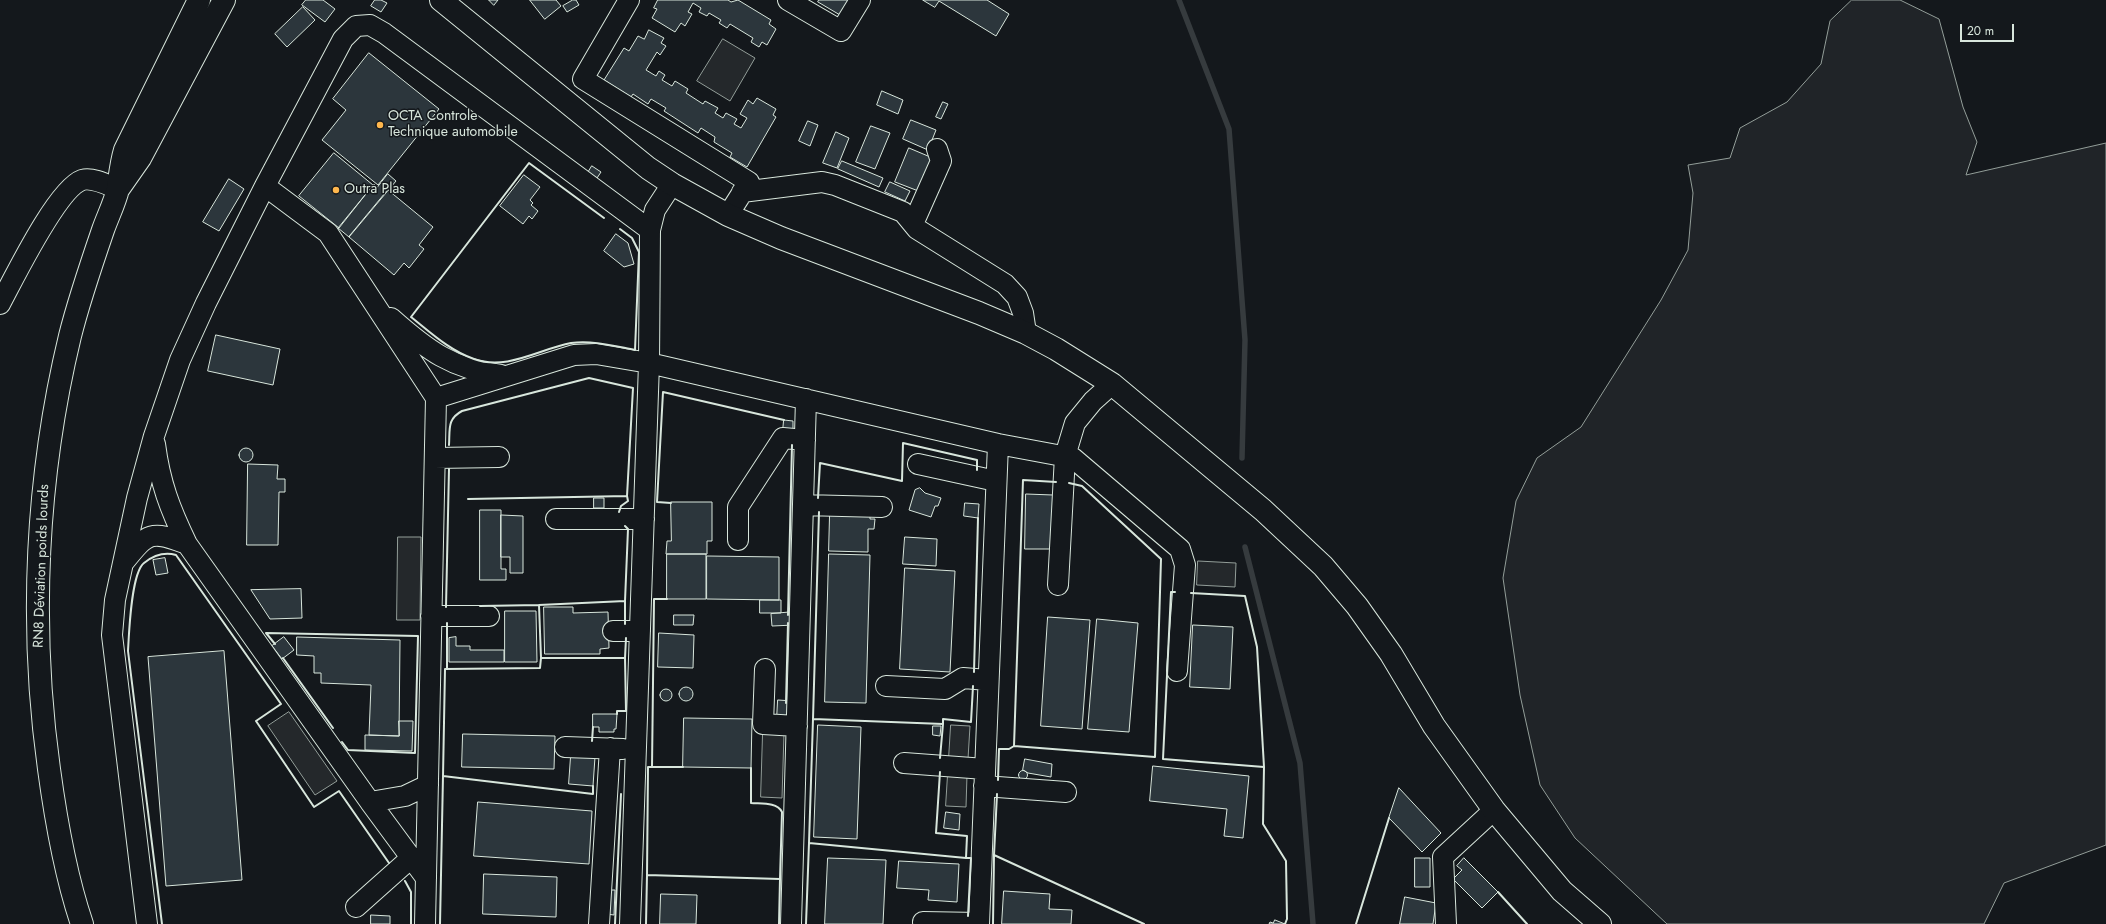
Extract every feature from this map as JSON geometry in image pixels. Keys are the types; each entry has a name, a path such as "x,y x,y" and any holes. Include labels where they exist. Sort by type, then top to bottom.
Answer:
{"main road":[{"path":"118,189 121,162 130,137 199,0"},
{"path":"118,189 140,158 224,0"},
{"path":"446,3 567,104 648,168 672,184 728,215 781,238 979,313 1026,333 1056,349 1112,384 1263,510 1324,566 1358,606 1391,654 1434,726 1494,810 1562,891 1600,924"},
{"name":"RN8 Déviation poids lourds","path":"82,924 56,824 46,745 39,667 39,547 45,475 70,335 85,282 118,189"}],"street":[{"path":"567,104 629,0"},
{"path":"788,0 841,31 860,0"},
{"path":"147,924 112,635 115,600 123,563 154,436 187,346 206,303 265,186 343,39 356,26 370,25 384,33 650,230"},
{"path":"583,79 749,182 728,215"},
{"path":"913,224 941,161 937,149"},
{"path":"0,304 56,205 68,189 83,180 94,180 118,189"},
{"path":"742,192 822,182 835,185 903,212 917,229 1005,284 1017,297 1023,313 1026,333"},
{"path":"630,924 649,363 650,230 655,210 672,184"},
{"path":"265,186 328,234 436,398 425,924"},
{"path":"373,303 415,339 438,355 478,372 506,376"},
{"path":"436,398 574,355 596,354 649,363 998,444 1073,458 1180,549 1185,565 1177,670"},
{"path":"1058,585 1065,456 1075,423 1093,401 1112,384"},
{"path":"791,924 806,400"},
{"path":"154,436 158,471 164,493 187,544 370,802 426,878"},
{"path":"738,540 738,507 783,438 805,440"},
{"path":"923,922 979,924 998,444"},
{"path":"435,458 499,457"},
{"path":"918,464 996,481"},
{"path":"803,505 882,507"},
{"path":"556,519 644,519"},
{"path":"123,563 139,543 152,535 166,536 187,544"},
{"path":"431,616 490,616"},
{"path":"613,631 640,631"},
{"path":"765,669 763,724 797,726"},
{"path":"886,686 945,689 963,678 988,680"},
{"path":"565,747 636,749"},
{"path":"599,924 610,748"},
{"path":"904,763 1066,792"},
{"path":"370,802 405,796 428,785"},
{"path":"1446,924 1443,857 1494,810"},
{"path":"356,907 412,858"}],"shaded area":[{"path":"1852,0 1900,0 1939,19 1963,107 1977,142 1966,175 2106,143 2106,845 2004,883 1984,924 1667,924 1575,838 1540,785 1520,695 1503,578 1516,501 1537,458 1581,427 1661,300 1688,250 1693,193 1688,165 1730,158 1740,128 1787,102 1821,64 1830,21"},
{"path":"723,39 755,58 730,101 697,81"},
{"path":"398,537 421,537 420,620 397,620"},
{"path":"1198,561 1236,563 1235,587 1197,585"},
{"path":"289,712 337,781 315,795 268,726"},
{"path":"951,725 970,726 968,759 949,758"},
{"path":"763,732 784,733 782,798 761,797"},
{"path":"948,774 967,775 966,807 946,806"}],"building":[{"path":"306,0 323,0 335,9 325,22 302,5"},
{"path":"375,0 381,0 387,3 381,12 371,6"},
{"path":"489,0 498,0 494,5"},
{"path":"530,0 556,0 561,6 545,19"},
{"path":"573,0 576,0 579,5 567,12 563,6"},
{"path":"658,0 728,0 731,2 738,0 771,20 769,24 776,29 767,45 762,42 759,47 751,42 753,38 730,24 727,28 719,23 721,20 709,13 707,16 699,12 701,8 693,3 688,12 692,14 685,26 681,23 675,32 652,18 657,9 654,8"},
{"path":"819,0 849,0 840,15 818,2"},
{"path":"923,0 987,0 1009,14 996,36 939,1 935,7"},
{"path":"303,7 315,20 287,47 275,34"},
{"path":"649,30 664,38 661,43 666,46 660,55 657,52 646,70 656,76 659,71 665,75 662,80 672,86 675,81 688,89 686,93 703,104 705,101 718,108 715,113 723,118 726,113 737,119 734,124 741,128 747,118 740,114 748,100 753,104 757,98 776,109 773,115 776,117 747,167 730,157 732,153 714,142 715,137 701,128 698,133 664,111 666,108 651,99 648,104 633,94 631,97 604,80 624,48 629,51 638,36 644,39"},
{"name":"OCTA Controle Technique automobile","path":"369,53 439,109 378,185 322,140 346,110 333,99"},
{"path":"882,91 903,100 898,114 877,105"},
{"path":"943,102 948,104 941,119 936,117"},
{"path":"911,120 936,130 928,150 903,139"},
{"path":"808,121 818,125 810,146 799,141"},
{"path":"871,126 890,133 875,169 856,162"},
{"path":"836,132 849,138 837,168 823,163"},
{"path":"909,148 935,159 921,192 895,182"},
{"name":"Outra Plas","path":"334,153 373,185 339,228 299,196"},
{"path":"842,161 883,178 879,187 838,169"},
{"path":"592,166 601,172 595,181 586,176"},
{"path":"388,174 396,181 349,237 338,228 374,184 377,187"},
{"path":"524,175 540,187 530,200 533,203 531,205 538,211 532,219 529,216 523,224 500,206"},
{"path":"229,179 244,189 219,231 203,222"},
{"path":"890,182 910,191 905,201 885,192"},
{"path":"388,190 433,227 419,245 424,249 409,268 404,263 394,275 349,237"},
{"path":"616,234 628,243 634,264 624,267 604,251"},
{"path":"216,335 280,349 273,385 208,371"},
{"path":"784,420 793,421 793,431 783,431"},
{"path":"243,448 249,448 253,452 253,458 249,462 243,462 239,458 239,452"},
{"path":"248,464 278,465 277,479 285,479 285,492 279,492 278,545 247,545"},
{"path":"920,488 925,493 941,498 938,506 935,506 931,517 909,510 915,490"},
{"path":"1026,494 1053,495 1052,549 1025,549"},
{"path":"594,498 604,498 604,508 594,508"},
{"path":"671,502 712,502 712,541 707,541 707,554 666,554 667,541 671,541"},
{"path":"965,503 979,504 978,518 964,516"},
{"path":"480,510 501,510 501,569 506,569 506,580 480,580"},
{"path":"830,513 870,514 870,519 875,519 874,529 868,529 868,552 829,551"},
{"path":"501,515 523,516 523,573 510,573 510,557 501,557"},
{"path":"905,537 937,539 936,566 903,564"},
{"path":"667,554 706,554 706,599 667,599"},
{"path":"829,554 870,555 866,703 825,702"},
{"path":"707,556 779,557 779,600 707,599"},
{"path":"165,558 168,573 156,575 153,560"},
{"path":"905,568 955,571 950,672 900,669"},
{"path":"301,589 302,618 270,619 251,590"},
{"path":"760,600 781,600 781,613 760,613"},
{"path":"544,607 573,607 573,613 608,612 609,648 600,649 600,654 545,654"},
{"path":"505,611 536,611 537,662 505,662"},
{"path":"794,612 795,625 772,626 771,614"},
{"path":"674,615 694,615 693,625 674,625"},
{"path":"1048,617 1090,620 1082,729 1041,726"},
{"path":"1097,619 1138,623 1129,732 1088,729"},
{"path":"1193,625 1233,627 1230,689 1190,687"},
{"path":"659,633 694,635 693,668 658,667"},
{"path":"284,637 294,650 282,659 272,646"},
{"path":"297,637 400,640 399,736 369,735 371,685 321,683 321,673 314,673 314,656 297,655"},
{"path":"456,637 456,646 470,646 470,650 504,650 504,662 449,662 449,638"},
{"path":"224,651 242,880 166,886 148,657"},
{"path":"686,687 691,689 693,694 691,699 686,701 681,699 679,694 681,689"},
{"path":"668,689 671,690 671,700 664,701 661,700 660,693 661,690"},
{"path":"778,700 793,701 792,720 777,719"},
{"path":"593,714 617,714 616,729 614,729 614,732 599,732 599,727 593,727"},
{"path":"684,718 752,719 751,768 683,767"},
{"path":"399,721 413,721 412,751 365,750 365,735 399,736"},
{"path":"818,725 861,727 857,839 814,837"},
{"path":"933,726 941,726 940,736 933,735"},
{"path":"463,734 555,736 554,769 462,767"},
{"path":"571,756 595,757 593,786 569,784"},
{"path":"1025,759 1052,764 1051,777 1028,773 1023,770"},
{"path":"1153,766 1249,776 1243,838 1224,836 1227,809 1150,801"},
{"path":"1021,771 1025,771 1027,775 1025,779 1021,779 1019,777 1019,773"},
{"path":"1399,788 1441,833 1422,852 1389,818"},
{"path":"478,802 592,811 589,864 474,856"},
{"path":"946,812 960,814 959,830 944,828"},
{"path":"828,858 886,860 883,924 825,924"},
{"path":"1415,858 1430,858 1430,887 1415,887"},
{"path":"1464,858 1498,892 1482,908 1453,879 1462,870 1457,866"},
{"path":"899,861 959,864 957,902 928,900 929,890 897,888"},
{"path":"484,874 557,877 556,917 483,914"},
{"path":"608,890 615,890 614,915 606,914"},
{"path":"1004,891 1050,894 1049,909 1072,910 1071,924 1002,924"},
{"path":"661,894 697,895 696,924 660,924"},
{"path":"1405,897 1436,903 1433,924 1400,924"},
{"path":"371,915 390,916 390,924 371,924"},
{"path":"1275,920 1285,924 1269,924 1270,922 1273,923"}],"waterway":[{"path":"1179,0 1229,129 1245,340 1242,458"},
{"path":"1245,547 1300,763 1313,924"}],"wall":[{"path":"604,218 529,163 411,317 441,341 465,356 486,362 511,361 559,346 579,342 603,344 635,350 639,252 632,238 620,229"},
{"path":"449,445 450,425 454,417 462,411 589,378 633,388 627,496 468,499"},
{"path":"671,503 657,502 663,392 784,420"},
{"path":"818,498 820,463 902,481 903,443 977,460 977,470"},
{"path":"788,615 792,445"},
{"path":"446,607 449,469"},
{"path":"1056,482 1023,480 1014,746 1155,757 1161,559 1082,486 1069,483"},
{"path":"619,512 621,506 628,501 627,496"},
{"path":"819,512 813,719 943,724 943,719 971,722 973,686"},
{"path":"974,672 978,518"},
{"path":"539,605 625,601 628,529 625,526"},
{"path":"162,924 128,651 130,618 136,579 144,563 160,555 176,555 281,704 256,721 314,807 339,791 389,863"},
{"path":"1175,592 1171,592 1163,759 1264,767 1257,647 1245,596 1191,593"},
{"path":"667,599 654,599 652,767 683,767"},
{"path":"625,601 625,624"},
{"path":"480,606 539,605 541,658"},
{"path":"447,623 447,669"},
{"path":"786,703 788,623"},
{"path":"275,644 266,633 418,636 415,753 348,750 342,742"},
{"path":"625,658 626,638"},
{"path":"283,658 333,728"},
{"path":"593,786 593,794 443,776 445,669 540,668 541,658 625,658 626,711 617,711 617,714"},
{"path":"813,719 809,843 966,858 967,836 936,833 940,772"},
{"path":"940,758 943,724"},
{"path":"592,741 593,727"},
{"path":"998,780 999,749 1009,749 1014,746"},
{"path":"647,875 648,767 652,767"},
{"path":"1264,767 1263,824 1286,861 1287,919 1285,924"},
{"path":"751,768 751,803 773,805 782,812 780,879"},
{"path":"440,924 443,776"},
{"path":"615,924 621,794"},
{"path":"994,855 997,794"},
{"path":"1356,924 1389,818"},
{"path":"806,924 809,843"},
{"path":"993,924 994,855 1144,924"},
{"path":"966,858 971,858 968,916"},
{"path":"646,924 647,875 780,879 779,924"},
{"path":"405,881 411,892 411,924"},
{"path":"1498,892 1527,924"}],"place":[{"name":"OCTA Controle Technique automobile","path":"380,125"},
{"name":"Outra Plas","path":"336,190"}]}
